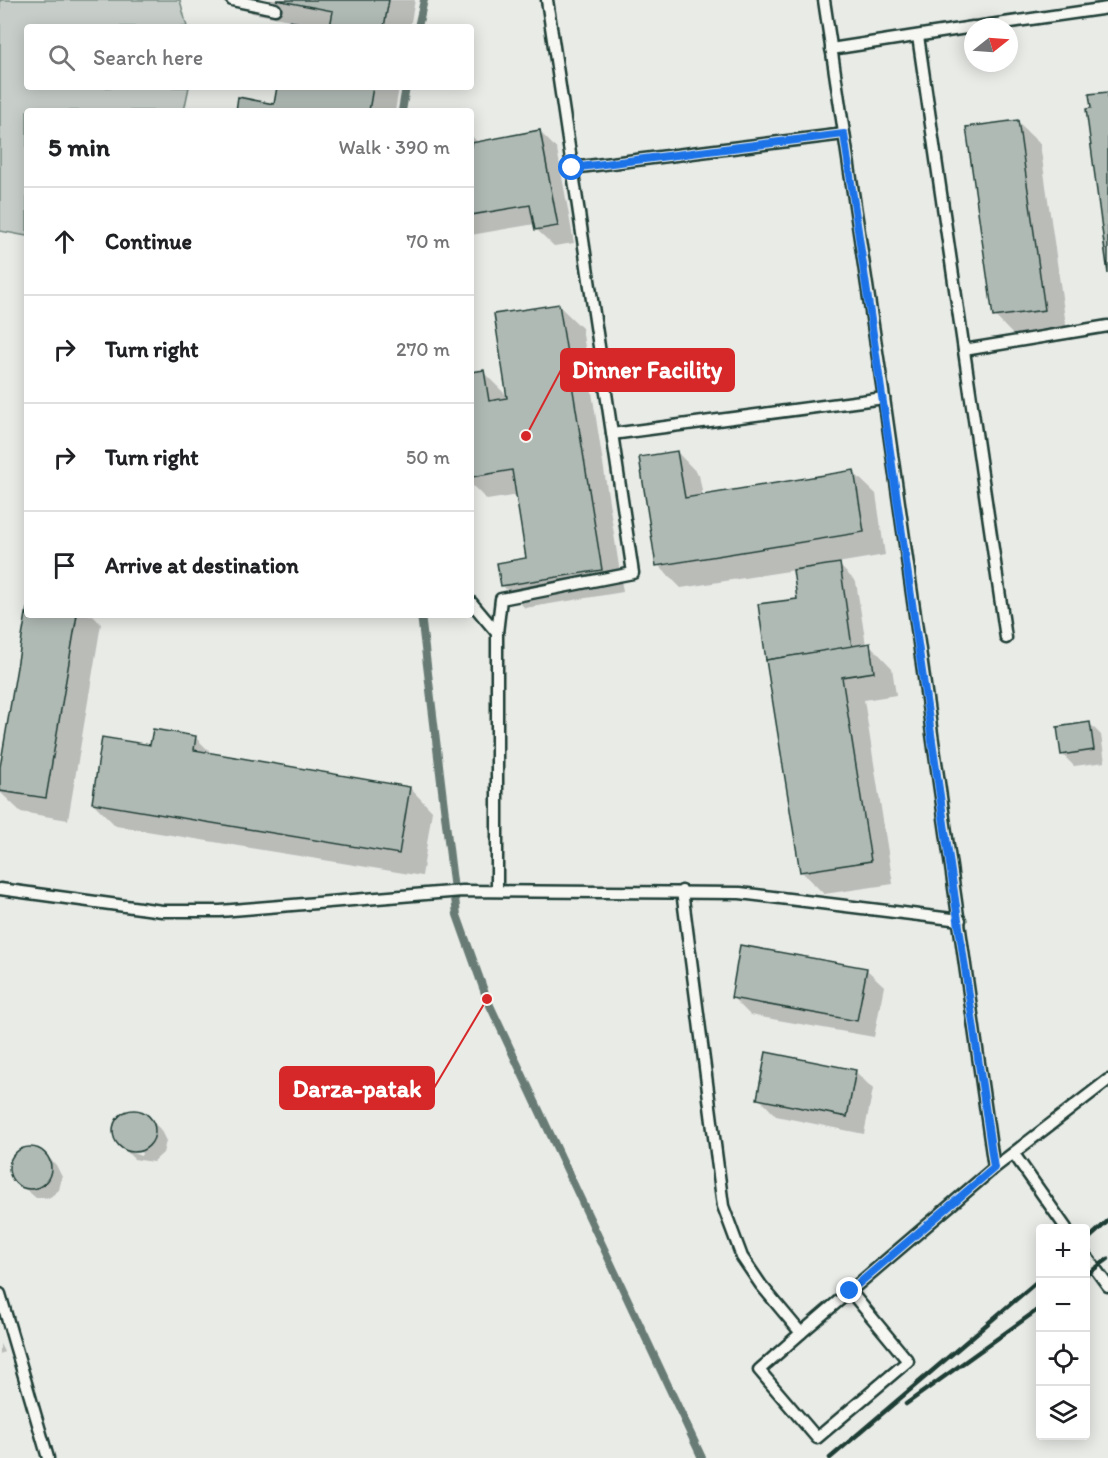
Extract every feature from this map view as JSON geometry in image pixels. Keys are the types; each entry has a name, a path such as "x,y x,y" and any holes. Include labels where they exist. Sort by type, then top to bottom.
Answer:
{"lane":[{"path":"232,0 275,9"},
{"path":"497,890 497,633 501,599 633,573 547,0"},
{"path":"824,0 960,920 994,1168"},
{"path":"1018,21 1108,8"},
{"path":"831,49 964,29"},
{"path":"918,36 1006,638"},
{"path":"572,168 844,134"},
{"path":"964,350 1108,326"},
{"path":"612,434 884,398"},
{"path":"474,606 497,633"},
{"path":"0,889 162,911 220,911 462,891 682,891 740,893 960,920"},
{"path":"682,891 723,1206 742,1257 761,1285 801,1333"},
{"path":"850,1291 908,1361 817,1438 759,1370 801,1333 850,1291 994,1168 1108,1080"},
{"path":"1014,1154 1063,1224"},
{"path":"1090,1261 1108,1286"},
{"path":"0,1294 48,1458"}],"shaded area":[{"path":"0,0 180,0 186,24 24,24 24,90 188,90 185,108 24,108 24,235 0,231"}],"building":[{"path":"276,0 389,0 385,24 331,24 333,11"},
{"path":"289,21 306,24 288,24"},
{"path":"276,90 372,90 370,108 236,108 238,97 274,104"},
{"path":"1108,92 1108,274 1086,109 1091,108 1089,94"},
{"path":"1018,120 1045,310 993,317 966,127"},
{"path":"540,130 558,226 535,230 530,205 474,214 474,142"},
{"path":"559,304 602,570 501,586 497,563 526,558 512,470 474,476 474,372 484,370 489,401 507,398 494,314"},
{"path":"677,451 685,498 854,470 864,532 656,566 639,457"},
{"path":"840,563 852,647 766,660 758,604 797,599 793,570"},
{"path":"25,618 76,618 46,798 0,791 0,767"},
{"path":"870,643 874,672 842,677 871,861 800,872 766,660"},
{"path":"1090,722 1094,750 1061,755 1057,727"},
{"path":"153,729 196,736 194,750 410,787 399,854 92,803 102,737 150,745"},
{"path":"740,945 867,968 857,1021 731,998"},
{"path":"766,1052 856,1070 847,1117 757,1099"},
{"path":"134,1110 149,1116 155,1131 149,1146 134,1152 119,1146 113,1131 119,1116"},
{"path":"30,1147 45,1153 51,1168 45,1183 30,1189 15,1183 9,1168 15,1153"}],"waterway":[{"path":"419,24 424,0"},
{"path":"402,108 406,90"},
{"path":"421,618 457,915 487,999 702,1458"}],"railway":[{"path":"1090,1237 1108,1221"},
{"path":"1090,1272 1108,1259"},
{"path":"830,1458 1036,1282"},
{"path":"906,1404 1036,1311"}],"place":[{"name":"Dinner Facility","path":"526,436"},
{"name":"Darza-patak","path":"487,999"}],"route":[{"path":"572,168 844,134 960,920 994,1168 850,1291"}]}
